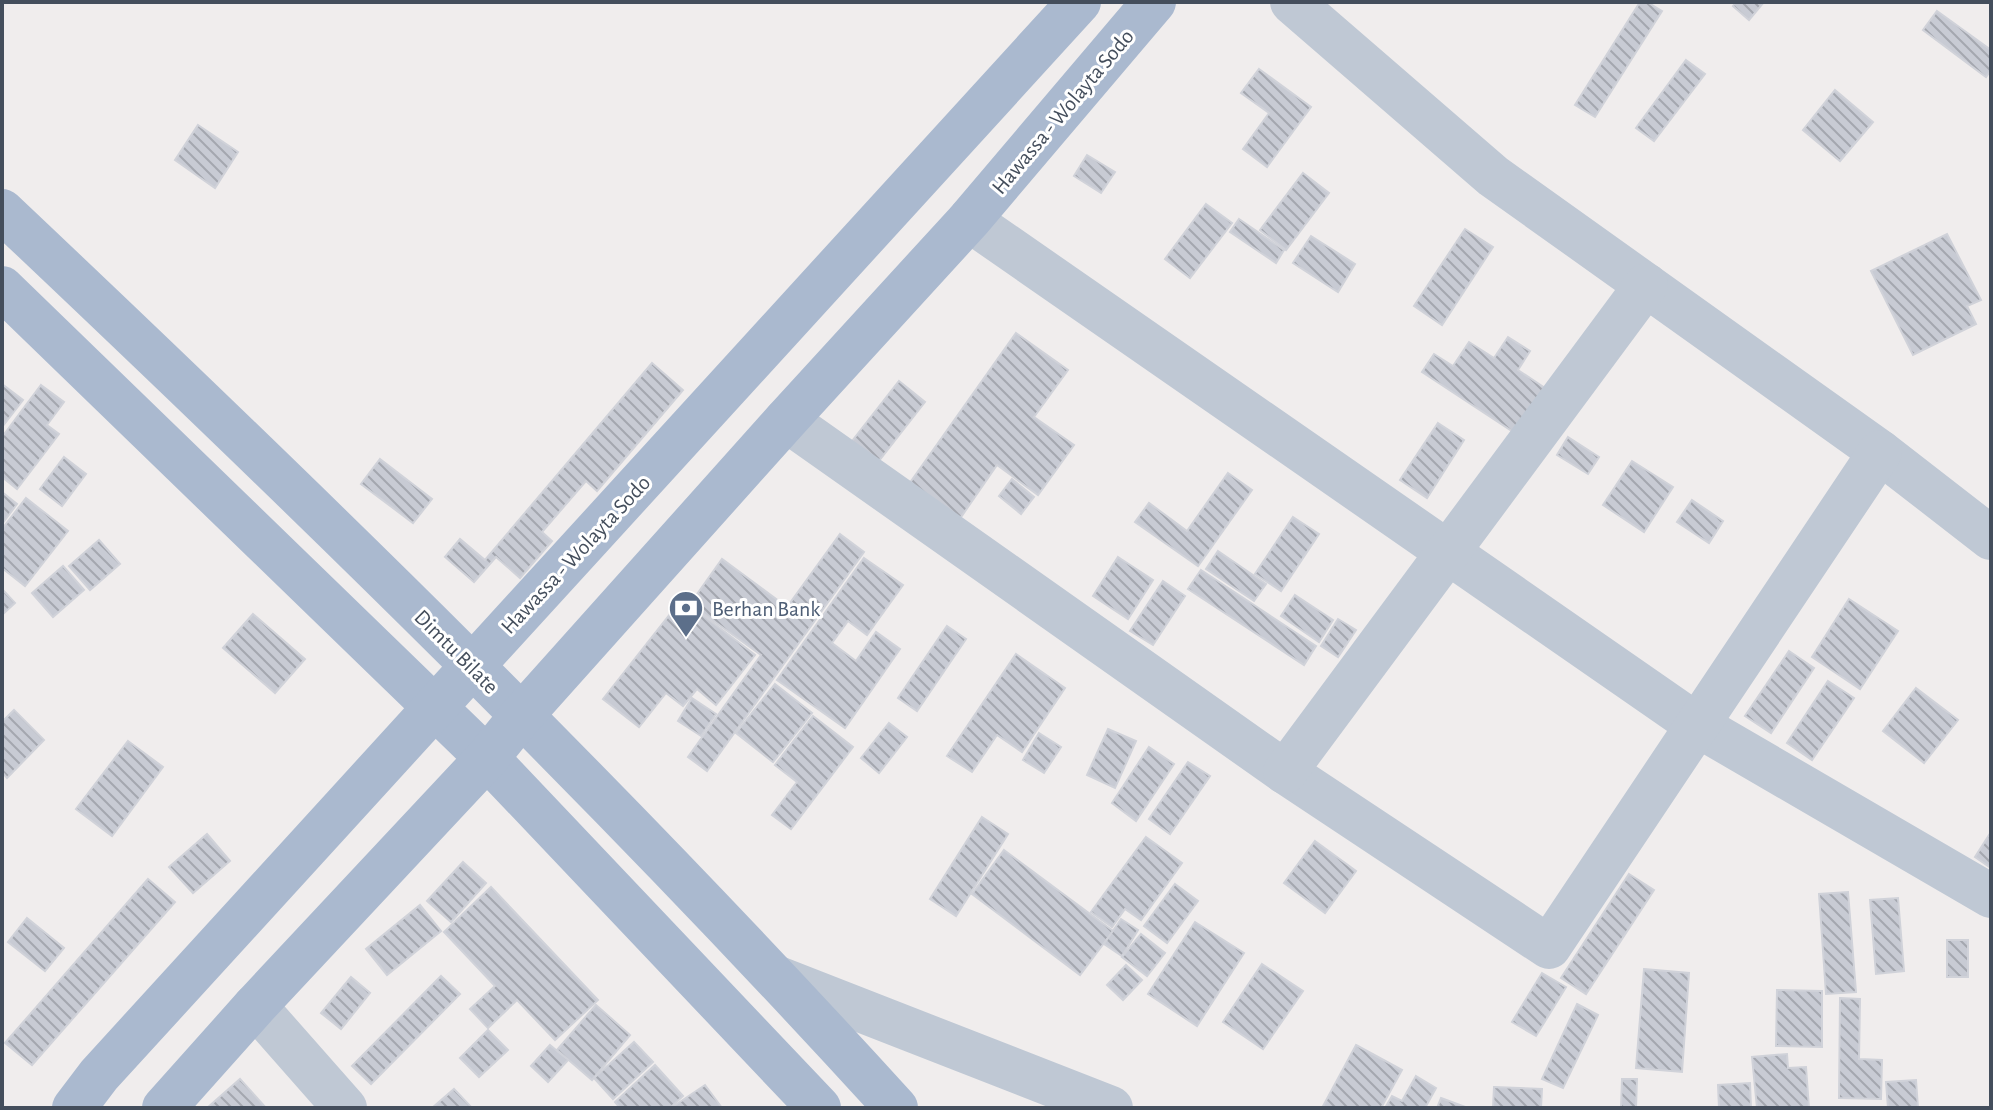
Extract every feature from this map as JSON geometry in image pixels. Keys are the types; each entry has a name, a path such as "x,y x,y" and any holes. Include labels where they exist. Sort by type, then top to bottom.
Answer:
{"main road":[{"name":"Hawassa - Wolayta Sodo","path":"74,1108 99,1075 434,706 1079,2"},
{"name":"Hawassa - Wolayta Sodo","path":"164,1108 487,758 786,420 969,220 1154,2"},
{"name":"Dimtu Bilate","path":"2,211 162,362 472,665 778,978 896,1108"},
{"path":"2,288 487,758 819,1108"}],"street":[{"path":"1292,2 1493,176 1880,452 1991,538"},
{"path":"969,220 1697,725 1991,896"},
{"path":"1285,772 1646,285"},
{"path":"786,420 1285,772 1549,947 1880,452"},
{"path":"778,978 1111,1108"},
{"path":"255,1006 345,1108"}],"building":[{"path":"1640,2 1647,2 1662,11 1595,117 1575,105"},
{"path":"1736,2 1764,2 1749,20 1733,6"},
{"path":"1937,11 1991,50 1991,70 1986,77 1923,30"},
{"path":"1686,60 1705,74 1654,141 1636,128"},
{"path":"1259,69 1311,107 1267,167 1243,149 1269,113 1241,93"},
{"path":"1835,90 1873,122 1840,161 1803,130"},
{"path":"198,125 238,152 215,188 175,160"},
{"path":"1087,155 1115,172 1101,193 1074,176"},
{"path":"1303,173 1329,193 1286,250 1260,230"},
{"path":"1206,204 1232,223 1190,278 1165,259"},
{"path":"1239,219 1284,250 1276,263 1230,232"},
{"path":"1465,229 1493,247 1442,325 1414,306"},
{"path":"1947,234 1981,300 1967,306 1976,324 1913,355 1871,271"},
{"path":"1311,236 1355,264 1338,292 1293,263"},
{"path":"1016,333 1068,370 1034,417 1074,445 1038,495 997,465 959,520 909,484"},
{"path":"1508,337 1530,351 1518,370 1545,388 1515,433 1422,372 1434,354 1453,366 1469,342 1494,358"},
{"path":"652,363 683,390 597,491 586,481 542,532 552,541 520,578 496,557 474,582 445,557 460,539 485,560"},
{"path":"899,381 925,402 871,471 845,450"},
{"path":"2,384 23,400 2,427"},
{"path":"41,385 64,402 47,425 59,434 17,489 2,477 2,437"},
{"path":"1438,423 1464,440 1427,498 1400,480"},
{"path":"1568,437 1599,457 1588,474 1557,455"},
{"path":"64,457 86,474 62,506 40,489"},
{"path":"380,459 432,499 413,523 361,484"},
{"path":"1632,461 1673,487 1644,532 1603,505"},
{"path":"1228,473 1252,490 1198,566 1135,522 1149,503 1187,531"},
{"path":"1012,479 1034,497 1021,514 999,496"},
{"path":"2,492 17,504 2,524"},
{"path":"26,498 68,531 25,586 2,568 2,529"},
{"path":"1692,500 1723,521 1709,543 1677,522"},
{"path":"1293,517 1319,534 1281,591 1255,574"},
{"path":"840,534 864,552 707,771 688,757 761,655 690,604 722,559 787,607"},
{"path":"99,540 120,564 90,590 69,566"},
{"path":"1218,551 1266,584 1254,601 1206,569"},
{"path":"1118,557 1153,580 1128,619 1093,596"},
{"path":"864,558 903,585 867,635 848,621 832,643 856,661 876,632 900,649 845,728 777,680"},
{"path":"63,566 84,590 53,617 32,593"},
{"path":"1201,570 1316,646 1304,665 1188,589"},
{"path":"1163,581 1185,596 1153,645 1130,631"},
{"path":"2,589 15,603 2,615"},
{"path":"1295,595 1333,620 1319,642 1281,616"},
{"path":"682,599 755,655 716,705 697,689 683,706 666,693 639,727 603,699"},
{"path":"1849,599 1898,631 1860,689 1812,657"},
{"path":"253,614 305,659 275,693 223,648"},
{"path":"1338,619 1356,630 1338,657 1321,646"},
{"path":"947,626 966,639 917,711 898,698"},
{"path":"1789,651 1814,668 1771,733 1745,716"},
{"path":"1016,654 1065,688 1022,752 997,735 972,772 947,756"},
{"path":"1828,681 1854,698 1812,760 1787,743"},
{"path":"775,684 812,713 773,762 736,733"},
{"path":"1916,688 1958,720 1924,763 1883,731"},
{"path":"692,698 716,714 701,736 678,721"},
{"path":"14,710 44,740 7,778 2,772 2,722"},
{"path":"813,716 853,747 791,829 772,815 797,782 775,765"},
{"path":"889,723 907,737 879,773 861,758"},
{"path":"1108,729 1136,741 1115,788 1087,775"},
{"path":"1039,733 1061,747 1044,773 1023,760"},
{"path":"128,741 163,767 112,836 76,809"},
{"path":"1149,747 1174,764 1136,821 1112,803"},
{"path":"1188,762 1210,776 1170,834 1149,819"},
{"path":"982,817 1008,834 956,916 930,899"},
{"path":"1991,832 1991,868 1975,857"},
{"path":"207,834 230,861 193,893 169,867"},
{"path":"1146,837 1182,863 1141,920 1125,909 1112,927 1091,912"},
{"path":"1315,841 1356,871 1325,913 1284,883"},
{"path":"1004,850 1113,931 1080,975 972,894"},
{"path":"463,862 486,883 451,922 427,901"},
{"path":"1629,874 1654,890 1586,994 1561,978"},
{"path":"148,879 175,902 32,1065 5,1043"},
{"path":"1175,884 1198,901 1167,943 1144,926"},
{"path":"491,887 598,1000 555,1040 517,1000 488,1028 470,1009 495,986 444,932"},
{"path":"1848,892 1856,992 1826,994 1819,894"},
{"path":"1898,898 1904,971 1876,974 1870,900"},
{"path":"420,905 441,931 387,975 366,949"},
{"path":"27,918 64,948 45,971 8,942"},
{"path":"1121,919 1138,930 1122,956 1104,944"},
{"path":"1195,922 1244,953 1197,1026 1148,994"},
{"path":"1141,934 1165,953 1147,976 1122,957"},
{"path":"1947,940 1968,940 1968,977 1947,977"},
{"path":"1262,964 1303,991 1263,1049 1223,1022"},
{"path":"1126,965 1142,980 1123,1000 1107,985"},
{"path":"1644,969 1689,973 1682,1072 1636,1068"},
{"path":"1542,973 1566,987 1536,1036 1512,1022"},
{"path":"441,976 460,994 371,1084 352,1066"},
{"path":"351,977 370,993 341,1029 321,1013"},
{"path":"1777,990 1822,991 1822,1047 1776,1046"},
{"path":"1840,998 1860,999 1859,1059 1882,1060 1881,1099 1839,1098"},
{"path":"1577,1004 1598,1015 1563,1088 1542,1079"},
{"path":"596,1005 630,1035 592,1080 557,1050"},
{"path":"488,1030 508,1050 479,1077 460,1058"},
{"path":"634,1042 653,1062 613,1099 594,1078"},
{"path":"550,1045 568,1060 548,1082 531,1066"},
{"path":"1356,1045 1402,1070 1381,1108 1322,1108"},
{"path":"1787,1054 1788,1068 1806,1067 1809,1108 1757,1108 1752,1057"},
{"path":"655,1065 683,1096 670,1108 620,1108 615,1102"},
{"path":"1416,1076 1436,1088 1425,1108 1385,1108 1392,1096 1402,1101"},
{"path":"240,1079 266,1108 207,1108"},
{"path":"1622,1079 1637,1079 1636,1108 1621,1108"},
{"path":"1916,1080 1918,1108 1888,1108 1886,1082"},
{"path":"1750,1083 1751,1108 1719,1108 1718,1085"},
{"path":"705,1085 722,1108 671,1108"},
{"path":"1494,1087 1542,1089 1541,1108 1493,1108"},
{"path":"454,1089 472,1108 432,1108"},
{"path":"1441,1098 1468,1108 1437,1108"}],"place":[{"name":"Berhan Bank","path":"686,639"}]}
